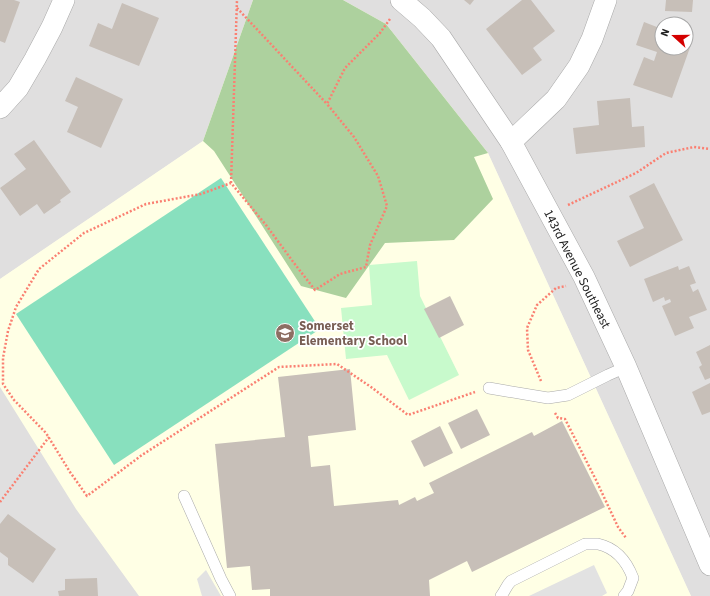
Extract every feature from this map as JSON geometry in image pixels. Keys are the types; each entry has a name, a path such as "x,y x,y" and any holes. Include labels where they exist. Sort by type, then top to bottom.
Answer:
{"street":[{"path":"0,108 18,88 52,27 64,0"},
{"name":"143rd Avenue Southeast","path":"401,0 422,18 441,38 511,142 584,277 626,368 710,565"},
{"path":"511,142 556,99 579,66 592,39 606,0"}],"lane":[{"path":"489,388 548,398 568,395 608,375 626,368"},
{"path":"184,496 230,596"},
{"path":"501,596 506,585 511,581 585,544 599,544 621,557 629,568 633,578 628,591 624,596"}],"path":[{"path":"236,8 327,104 354,137 378,176 387,206 370,245 366,267 340,274 314,290 266,225 231,183 236,8 237,0"},
{"path":"327,104 345,68 380,33 390,18"},
{"path":"567,205 636,173 666,153 694,147 710,149"},
{"path":"231,183 201,194 146,204 84,233 39,269 16,307 8,330 3,358 3,384 14,400 46,433 87,496 142,455 279,367 337,364 408,415 489,388"},
{"path":"566,286 556,288 537,305 527,328 528,350 558,418 564,419 596,480 618,527 626,538"},
{"path":"0,502 49,437"}],"shaded area":[{"path":"0,0 253,0 203,141 0,279"},
{"name":"Somerset Elementary School","path":"253,0 343,0 386,24 488,153 691,596 139,596 76,509 0,387 0,279 203,141"},
{"path":"343,0 710,0 710,596 691,596 488,153 386,24"},
{"path":"0,379 151,596 0,596"},
{"path":"594,565 607,593 602,596 529,596"},
{"path":"206,570 221,596 202,596 197,579"}],"green space":[{"path":"253,0 343,0 386,24 488,153 474,157 493,199 454,240 385,243 346,298 301,286 214,151 203,141"},
{"path":"221,178 320,329 114,465 16,314"},
{"path":"417,261 420,296 459,375 409,400 387,355 346,359 341,308 372,305 369,265"}],"building":[{"path":"0,0 14,0 20,2 5,43 0,41"},
{"path":"464,0 474,0 470,5"},
{"path":"522,0 531,0 555,31 533,48 542,60 522,75 486,29"},
{"path":"666,0 693,0 692,12 665,11"},
{"path":"122,3 159,18 139,66 89,46 98,23 112,29"},
{"path":"644,22 654,26 654,51 636,45"},
{"path":"656,56 687,56 672,98 633,85 644,57 654,61"},
{"path":"76,77 123,99 101,148 67,132 78,107 65,101"},
{"path":"630,98 632,127 644,126 645,147 576,154 573,128 599,125 597,101"},
{"path":"34,140 71,192 60,200 61,202 44,214 37,204 20,216 0,188 26,169 14,154"},
{"path":"654,183 683,240 630,267 617,241 644,228 629,196"},
{"path":"678,266 679,270 689,266 696,283 690,285 693,292 698,289 707,310 689,317 694,328 675,336 662,306 671,302 670,299 665,301 664,297 653,302 644,279"},
{"path":"450,296 464,325 439,338 424,309"},
{"path":"710,345 710,378 705,380 699,367 702,365 696,352"},
{"path":"350,369 356,430 308,436 311,467 330,465 334,506 398,500 399,505 415,497 417,501 434,493 429,483 532,432 534,436 562,421 605,507 472,572 467,561 429,580 430,596 270,596 270,589 252,590 250,566 227,568 215,444 285,437 278,377"},
{"path":"710,383 710,412 702,415 692,392"},
{"path":"477,409 490,435 461,449 448,423"},
{"path":"440,426 453,453 424,467 411,441"},
{"path":"8,514 56,549 33,583 8,565 8,558 0,552 0,524"},
{"path":"97,578 98,596 59,596 58,591 65,590 65,579"}],"place":[{"name":"Somerset Elementary School","path":"285,333"}]}
